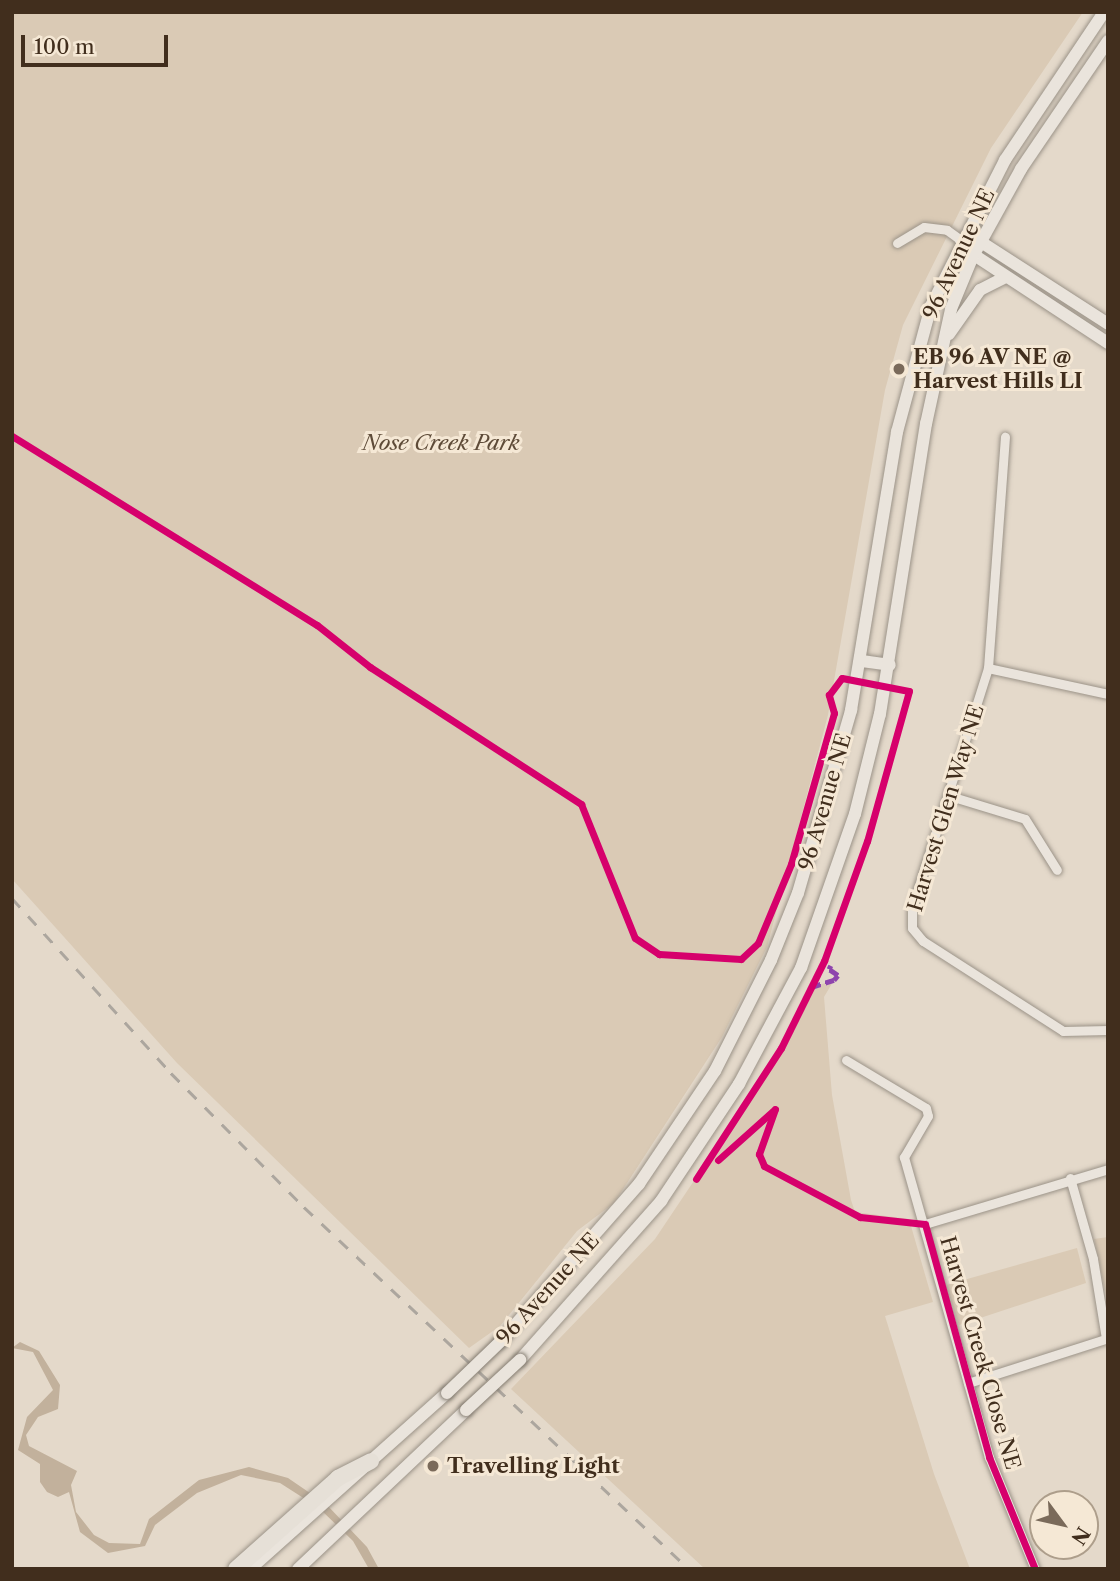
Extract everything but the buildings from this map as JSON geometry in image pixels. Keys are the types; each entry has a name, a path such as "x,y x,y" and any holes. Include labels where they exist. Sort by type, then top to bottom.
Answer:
{"highway":[{"path":"236,1569 265,1549 338,1478 371,1461"}],"main road":[{"name":"96 Avenue NE","path":"371,1461 501,1341 639,1184 715,1071 798,893 862,661 910,372 961,240 1040,102 1104,12"},
{"name":"96 Avenue NE","path":"298,1569 520,1360 661,1200 780,1011 826,905 851,827 890,665 926,424 947,337 972,256 1021,169 1108,41"},
{"path":"961,240 981,242 1108,324"},
{"path":"961,240 972,256 1108,343"},
{"path":"947,337 980,290 1006,277"},
{"path":"862,661 890,665"},
{"path":"250,1569 265,1549"}],"street":[{"path":"897,243 924,227 947,230 961,240"},
{"name":"Harvest Glen Way NE","path":"1005,437 988,667 950,796 912,907 912,928 923,941 1063,1031 1108,1030"},
{"path":"988,667 1108,694"},
{"path":"950,796 1025,819 1057,870"},
{"name":"Harvest Creek Close NE","path":"846,1060 926,1108 929,1116 904,1157 989,1457 1035,1569"},
{"path":"925,1224 1070,1178 1108,1169"},
{"path":"1070,1178 1093,1259 1107,1338"},
{"name":"Harvest Creek Close NE","path":"968,1383 1107,1338"}],"green space":[{"name":"Nose Creek Park","path":"12,12 1083,12 991,148 903,325 885,390 828,715 767,947 722,1037 614,1203 577,1231 500,1326 469,1348 177,1063 12,879"},
{"path":"834,980 824,997 832,1095 851,1200 855,1212 909,1219 933,1302 885,1316 934,1474 970,1569 705,1569 511,1389 655,1239 782,1049 811,988"},
{"path":"1108,1237 1108,1305 1094,1239"},
{"path":"1077,1248 1086,1283 959,1325 946,1285"}],"shaded area":[{"path":"20,1342 39,1351 60,1385 58,1409 38,1417 26,1435 29,1446 77,1471 71,1485 76,1512 94,1535 109,1543 140,1544 149,1519 199,1480 249,1467 288,1478 326,1504 367,1547 379,1569 369,1569 353,1541 319,1508 280,1483 241,1475 197,1493 155,1525 145,1546 108,1553 80,1532 69,1492 58,1497 47,1492 40,1482 40,1464 18,1450 27,1417 53,1390 33,1352 12,1348"}],"railway":[{"path":"12,898 171,1073 304,1207 689,1569"}],"marked path":[{"path":"811,987 834,980 838,975 829,969 831,965"}],"cycle path":[{"path":"12,436 317,625 370,667 581,804 635,938 659,954 741,959 758,943 791,864 834,713 829,695 842,678 909,691 867,841 824,961 781,1048 696,1179"},
{"path":"718,1160 775,1109 759,1154 764,1166 860,1217 925,1224 989,1457 1035,1569"}],"place":[{"name":"EB 96 AV NE @ Harvest Hills LI","path":"899,369"},
{"name":"Travelling Light","path":"433,1466"}]}
